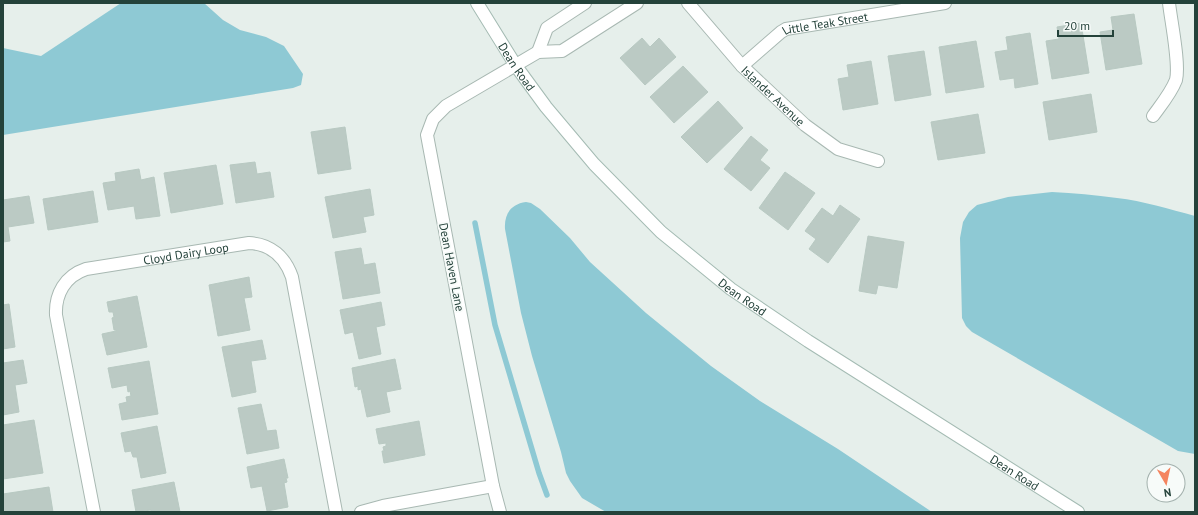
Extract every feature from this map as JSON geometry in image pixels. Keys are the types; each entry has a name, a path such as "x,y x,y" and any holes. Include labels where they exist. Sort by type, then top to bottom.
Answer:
{"street":[{"name":"Dean Road","path":"477,3 516,66 546,107 594,164 661,232 731,290 808,341 1078,512"},
{"path":"585,3 547,28 538,52 562,51 637,3"},
{"name":"Islander Avenue","path":"688,3 742,66 805,125 832,146 843,152 878,161"},
{"name":"Little Teak Street","path":"742,66 786,29 945,3"},
{"path":"1153,116 1169,93 1176,78 1177,64 1169,3"},
{"name":"Dean Haven Lane","path":"500,512 493,486 427,135 433,118 446,106 538,52"},
{"name":"Cloyd Dairy Loop","path":"94,512 56,315 56,301 63,285 72,276 86,269 249,243 261,245 278,253 286,263 292,277 336,512"},
{"path":"361,512 383,506 493,486"}],"water":[{"path":"121,3 204,3 223,20 240,30 266,37 284,46 303,74 301,85 293,88 3,135 3,48 41,56"},
{"path":"1052,192 1127,199 1195,216 1195,454 1178,451 972,332 966,326 962,318 960,238 963,222 969,212 977,205 1008,197"},
{"path":"526,202 531,203 540,209 570,238 590,262 646,313 711,366 760,401 838,449 932,512 606,512 582,498 566,473 532,356 521,313 505,229 507,214 512,207"}],"building":[{"path":"1134,14 1142,64 1106,70 1100,32 1113,30 1111,17"},
{"path":"1081,23 1089,73 1052,79 1046,41 1059,39 1057,27"},
{"path":"1030,33 1038,84 1015,88 1014,78 1000,80 995,52 1008,50 1006,37"},
{"path":"642,38 650,47 659,38 676,57 645,85 620,58"},
{"path":"976,41 984,87 946,93 939,47"},
{"path":"924,51 931,95 895,101 888,56"},
{"path":"871,61 878,104 843,110 838,79 849,77 847,65"},
{"path":"683,66 708,92 674,123 650,97"},
{"path":"1091,94 1097,132 1049,140 1043,102"},
{"path":"718,101 743,128 707,163 681,137"},
{"path":"978,114 985,153 938,160 931,122"},
{"path":"345,127 351,169 318,174 311,132"},
{"path":"751,136 768,150 760,160 770,168 751,191 724,169"},
{"path":"255,162 257,174 270,172 274,197 236,203 230,165"},
{"path":"216,165 223,204 171,213 164,173"},
{"path":"139,169 141,180 154,177 160,216 136,219 134,206 108,210 103,183 116,181 115,173"},
{"path":"785,172 815,193 788,230 759,208"},
{"path":"370,189 374,215 363,217 366,232 333,238 325,197"},
{"path":"93,191 98,222 48,230 43,199"},
{"path":"29,196 34,223 8,227 10,241 3,242 3,200"},
{"path":"840,205 860,219 828,263 809,249 816,239 805,231 822,208 833,216"},
{"path":"868,236 904,242 897,288 878,285 876,294 859,291"},
{"path":"361,248 364,265 375,263 380,293 343,299 335,252"},
{"path":"249,277 252,297 244,298 250,330 218,336 209,285"},
{"path":"137,296 147,347 107,355 102,334 116,330 114,330 112,318 114,317 113,312 109,312 107,302"},
{"path":"381,302 385,325 376,327 381,354 359,359 353,332 345,334 340,310"},
{"path":"9,304 15,347 3,349 3,305"},
{"path":"262,340 266,359 251,361 256,392 232,397 222,347"},
{"path":"395,359 401,389 386,392 390,412 367,417 361,389 358,390 358,386 355,387 352,368"},
{"path":"23,360 27,383 15,385 19,412 3,415 3,363"},
{"path":"149,361 158,414 122,420 119,404 127,402 126,397 131,396 130,391 128,392 127,385 112,388 108,368"},
{"path":"261,404 267,431 276,430 279,448 247,454 238,408"},
{"path":"34,420 43,473 3,479 3,425"},
{"path":"419,421 425,455 384,463 382,451 384,451 383,447 386,446 386,443 379,444 376,429"},
{"path":"157,426 166,473 141,478 137,457 133,457 131,451 125,452 121,433"},
{"path":"284,459 288,478 286,478 287,482 284,483 288,507 267,511 262,486 251,488 247,467"},
{"path":"174,482 180,512 151,512 151,510 136,512 132,490"},
{"path":"49,487 53,512 3,512 3,494"}],"waterway":[{"path":"475,223 495,325 539,473 547,495"}]}
